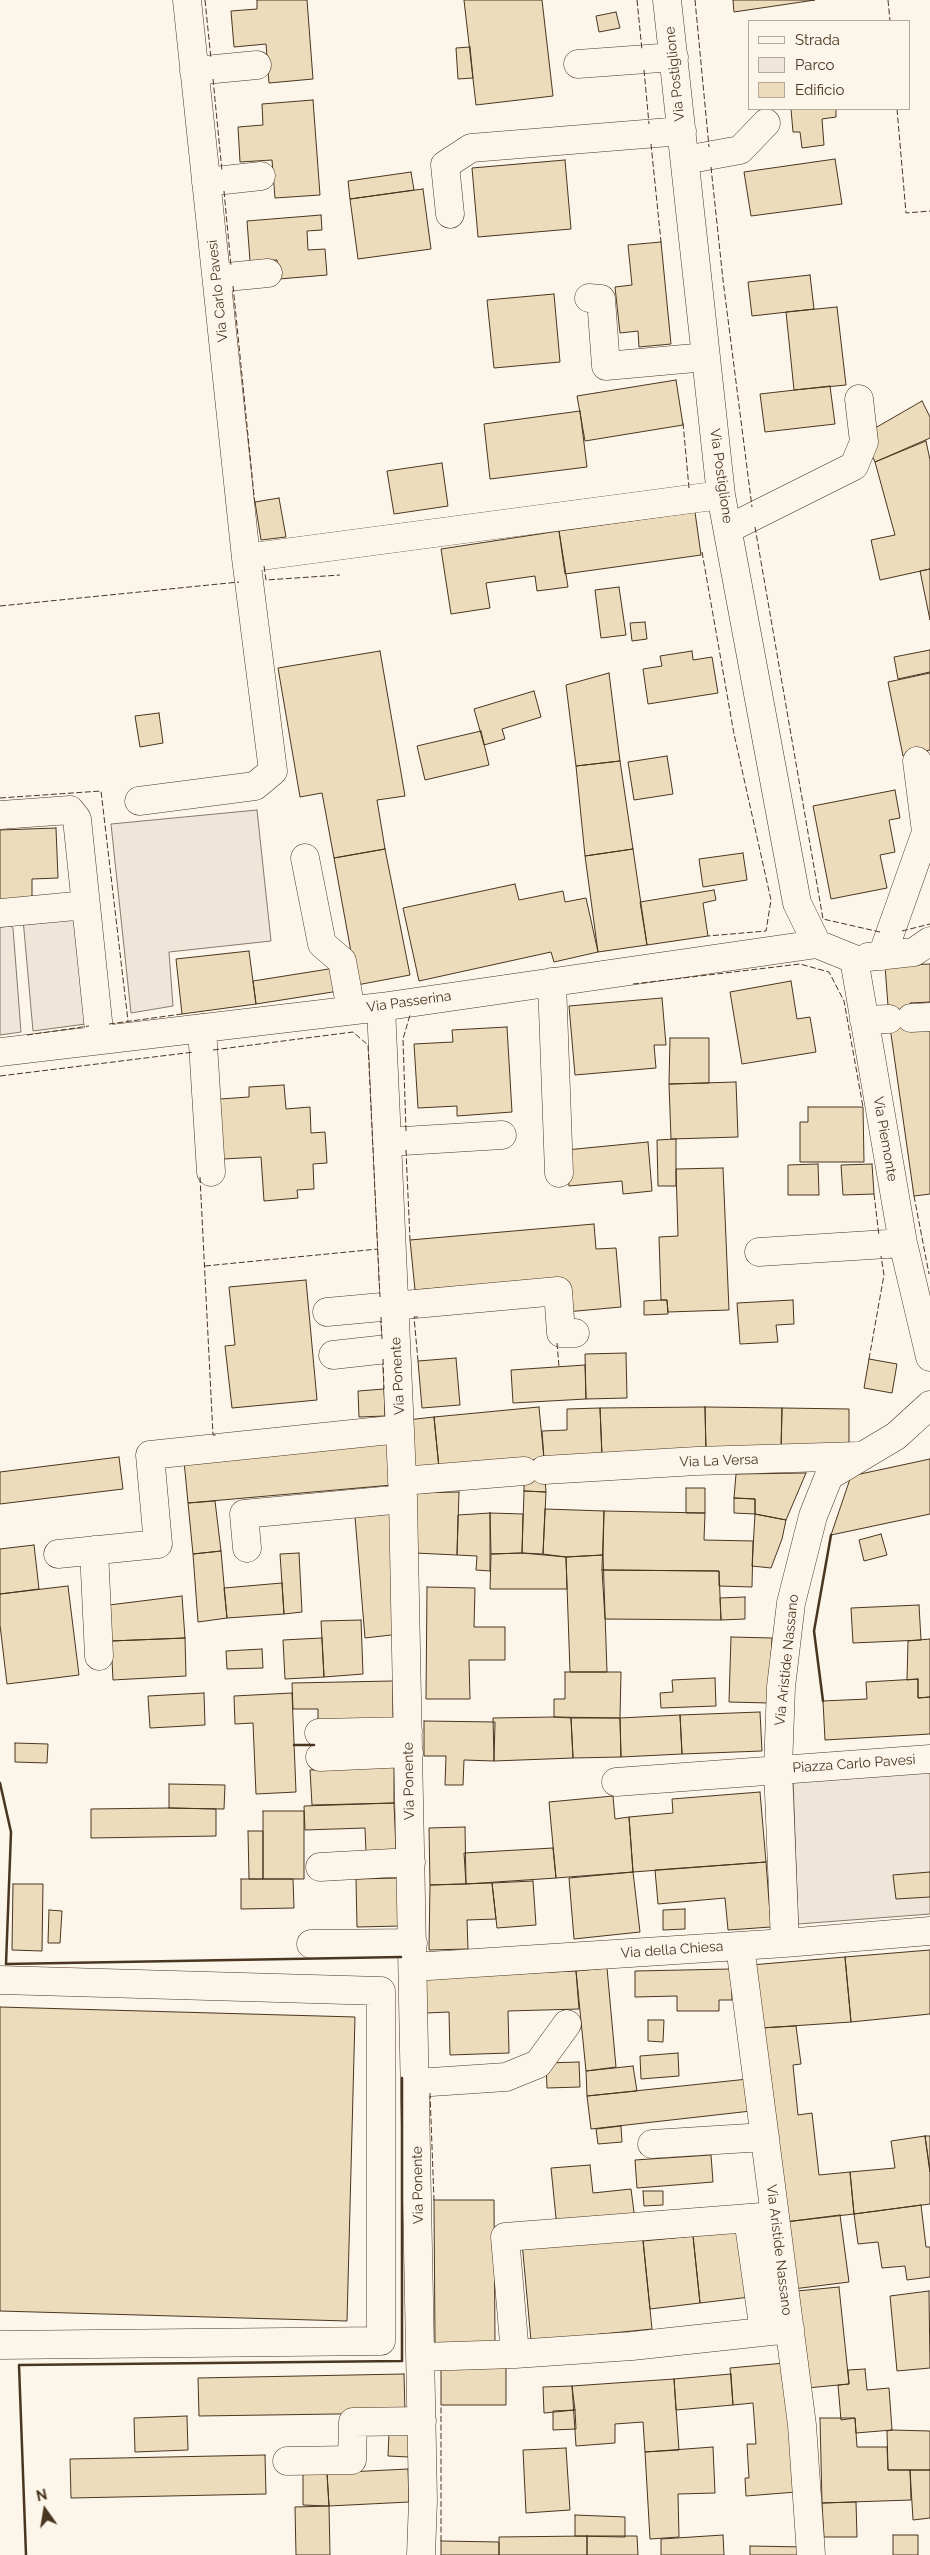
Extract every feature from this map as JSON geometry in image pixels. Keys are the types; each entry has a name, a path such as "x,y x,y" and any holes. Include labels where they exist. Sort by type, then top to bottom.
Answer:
{"street":[{"name":"Via Carlo Pavesi","path":"139,801 255,786 274,771 248,570 187,0"},
{"name":"Via Postiglione","path":"667,0 721,495 797,903 817,944"},
{"path":"578,64 674,57"},
{"path":"194,72 257,65"},
{"path":"685,160 740,150 766,124"},
{"path":"450,214 445,166 471,148 682,131"},
{"path":"206,182 261,176"},
{"path":"216,278 268,273"},
{"path":"589,298 601,299 606,366 706,357"},
{"path":"728,529 854,466 864,442 859,399"},
{"path":"248,570 721,495"},
{"path":"882,956 926,832 917,761"},
{"path":"0,814 70,810 77,818 100,1040"},
{"path":"305,858 322,944 342,961 351,1010"},
{"path":"0,913 86,905"},
{"path":"817,944 854,959 914,952 930,942"},
{"name":"Via Passerina","path":"0,1052 351,1010 817,944"},
{"name":"Via Piemonte","path":"854,959 898,1018 903,1243 922,1289 930,1357"},
{"path":"552,982 559,1173"},
{"name":"Via Ponente","path":"381,1006 403,1490 424,2500 421,2555"},
{"path":"202,1028 211,1172"},
{"path":"387,1142 502,1135"},
{"path":"759,1252 903,1243"},
{"path":"326,1312 558,1291 561,1333 575,1333"},
{"path":"333,1355 396,1348"},
{"name":"Via Aristide Nassano","path":"785,1943 778,1768 781,1687 791,1603 813,1516 830,1476 860,1456 896,1436 930,1405"},
{"path":"58,1554 158,1544 150,1455 400,1429"},
{"name":"Via La Versa","path":"247,1548 244,1514 534,1470 860,1456"},
{"path":"94,1550 99,1656"},
{"path":"319,1745 409,1742"},
{"name":"Piazza Carlo Pavesi","path":"616,1782 778,1768 930,1759"},
{"path":"320,1867 411,1862"},
{"name":"Via della Chiesa","path":"311,1944 413,1955 740,1946 930,1931"},
{"name":"Via Aristide Nassano","path":"740,1946 775,2216 777,2331 802,2425 812,2555"},
{"path":"0,1980 380,1991 380,2341 0,2345"},
{"path":"416,2083 506,2077 538,2064 567,2024"},
{"path":"652,2144 764,2137"},
{"path":"515,2354 505,2237 775,2216"},
{"path":"421,2357 515,2354 777,2331 748,2218"},
{"path":"288,2461 352,2460 353,2422 422,2421"}],"green space":[{"path":"257,810 271,941 169,952 173,1006 131,1013 111,824"},
{"path":"78,914 93,1023 33,1031 23,919"},
{"path":"11,926 13,928 21,1032 0,1035 0,927"},
{"path":"930,1770 930,1914 798,1924 793,1778"}],"building":[{"path":"257,0 307,0 313,79 269,83 266,44 234,47 231,11 257,9"},
{"path":"464,0 542,0 553,96 476,105"},
{"path":"733,0 815,0 734,12"},
{"path":"616,12 620,28 599,32 596,16"},
{"path":"470,47 473,78 458,79 456,48"},
{"path":"313,100 320,195 275,198 272,160 240,162 238,127 263,125 262,104"},
{"path":"791,110 836,110 836,117 822,119 824,145 802,148 800,132 793,132"},
{"path":"835,159 842,204 751,216 744,172"},
{"path":"565,160 571,229 478,237 472,168"},
{"path":"411,172 414,190 350,199 348,181"},
{"path":"423,189 431,249 358,259 350,199"},
{"path":"321,215 322,230 307,231 308,250 325,249 327,275 279,279 277,260 250,261 247,221"},
{"path":"661,242 671,344 639,347 638,331 620,333 615,287 632,285 628,245"},
{"path":"810,275 814,309 752,316 748,282"},
{"path":"554,294 560,362 494,368 487,300"},
{"path":"837,307 846,385 794,390 786,312"},
{"path":"676,380 683,425 585,441 577,396"},
{"path":"830,386 835,424 765,432 760,394"},
{"path":"922,401 930,417 930,438 875,462 863,435"},
{"path":"580,411 587,467 490,479 484,424"},
{"path":"926,441 930,460 930,569 880,580 871,540 895,535 875,462"},
{"path":"442,463 448,506 394,514 387,471"},
{"path":"279,498 286,537 261,540 255,502"},
{"path":"695,512 701,555 565,574 559,531"},
{"path":"559,531 568,587 537,591 535,576 486,583 490,608 451,614 441,549"},
{"path":"930,569 930,620 920,571"},
{"path":"619,587 626,635 601,638 595,590"},
{"path":"645,622 647,639 632,641 630,623"},
{"path":"930,650 930,672 898,679 894,657"},
{"path":"380,651 405,796 377,800 385,849 334,858 322,793 300,797 278,668"},
{"path":"692,651 693,660 712,657 718,693 648,704 643,669 662,666 660,656"},
{"path":"609,673 620,761 576,766 566,685"},
{"path":"930,673 930,750 903,756 888,682"},
{"path":"534,691 541,717 502,729 505,739 484,745 474,709"},
{"path":"159,713 163,743 140,747 135,716"},
{"path":"481,731 489,765 425,780 417,746"},
{"path":"667,756 673,794 634,800 628,762"},
{"path":"620,761 633,849 585,856 576,766"},
{"path":"895,790 900,818 889,820 895,852 880,855 887,888 831,899 813,806"},
{"path":"56,828 58,878 32,879 32,899 0,901 0,830"},
{"path":"385,849 410,975 357,985 334,858"},
{"path":"633,849 647,945 598,952 585,856"},
{"path":"743,853 747,880 703,887 699,859"},
{"path":"515,884 519,900 563,891 565,902 586,898 598,952 554,962 551,952 419,981 403,908"},
{"path":"714,890 716,900 703,903 708,936 647,945 640,902"},
{"path":"249,951 256,1004 182,1014 176,959"},
{"path":"930,964 930,1002 910,1003 911,1024 889,1019 885,966"},
{"path":"335,968 339,991 256,1004 253,981"},
{"path":"791,981 797,1019 810,1017 816,1052 742,1064 730,992"},
{"path":"662,998 666,1045 654,1045 656,1068 575,1075 569,1006"},
{"path":"930,1021 930,1194 914,1196 890,1027"},
{"path":"507,1027 512,1112 457,1116 457,1106 418,1108 414,1044 453,1042 452,1030"},
{"path":"670,1038 709,1038 709,1083 669,1084"},
{"path":"736,1082 738,1137 671,1139 669,1084"},
{"path":"284,1085 286,1109 310,1107 311,1133 325,1132 327,1163 313,1164 314,1189 297,1190 298,1198 264,1201 261,1157 223,1159 220,1099 249,1097 249,1087"},
{"path":"808,1107 863,1107 864,1162 800,1162 800,1122 808,1122"},
{"path":"676,1139 676,1186 658,1186 657,1140"},
{"path":"648,1142 652,1191 623,1194 622,1181 569,1186 566,1150"},
{"path":"818,1164 819,1195 788,1195 788,1165"},
{"path":"872,1164 874,1194 843,1195 841,1165"},
{"path":"723,1168 729,1310 668,1312 667,1300 661,1300 659,1237 678,1236 676,1169"},
{"path":"594,1224 596,1249 616,1248 621,1307 566,1312 563,1278 415,1290 410,1240"},
{"path":"306,1280 317,1400 232,1408 225,1346 235,1345 229,1287"},
{"path":"667,1300 668,1314 644,1315 644,1301"},
{"path":"793,1300 794,1324 776,1325 778,1342 740,1344 737,1303"},
{"path":"626,1353 627,1398 586,1399 585,1354"},
{"path":"456,1358 460,1405 422,1408 418,1361"},
{"path":"869,1359 897,1364 892,1393 864,1388"},
{"path":"585,1365 586,1399 513,1403 511,1370"},
{"path":"384,1389 385,1416 359,1417 358,1391"},
{"path":"539,1407 544,1459 439,1468 434,1417"},
{"path":"705,1407 706,1452 602,1456 600,1408"},
{"path":"705,1407 782,1408 781,1451 706,1452"},
{"path":"600,1408 602,1456 544,1459 542,1431 567,1430 567,1409"},
{"path":"782,1408 849,1409 849,1450 781,1451"},
{"path":"434,1417 439,1468 411,1471 407,1420"},
{"path":"388,1442 392,1485 188,1503 184,1461"},
{"path":"119,1457 123,1489 0,1504 0,1472"},
{"path":"930,1459 930,1514 831,1535 851,1476"},
{"path":"544,1465 546,1492 524,1491 524,1467"},
{"path":"806,1473 786,1520 755,1514 755,1499 734,1498 736,1474"},
{"path":"686,1488 705,1488 705,1513 686,1513"},
{"path":"524,1491 546,1492 543,1554 522,1553"},
{"path":"459,1492 457,1555 415,1553 414,1493"},
{"path":"734,1498 755,1499 755,1514 734,1513"},
{"path":"215,1501 221,1551 193,1554 188,1503"},
{"path":"545,1509 604,1511 603,1555 566,1557 543,1554"},
{"path":"604,1511 705,1513 704,1540 753,1541 752,1587 719,1586 719,1571 602,1570"},
{"path":"490,1513 490,1571 476,1570 477,1556 457,1555 458,1515"},
{"path":"490,1513 523,1514 522,1553 491,1554"},
{"path":"390,1514 400,1634 365,1638 355,1517"},
{"path":"755,1514 786,1520 782,1539 771,1568 752,1566"},
{"path":"881,1534 887,1555 864,1561 859,1540"},
{"path":"34,1545 39,1589 0,1594 0,1549"},
{"path":"221,1551 227,1618 198,1622 193,1554"},
{"path":"299,1553 302,1612 284,1614 280,1554"},
{"path":"522,1553 566,1557 567,1589 490,1589 491,1554"},
{"path":"603,1555 607,1672 570,1672 566,1557"},
{"path":"602,1570 719,1571 721,1620 605,1619"},
{"path":"282,1583 284,1614 227,1618 224,1588"},
{"path":"68,1586 79,1675 7,1684 0,1625 0,1594"},
{"path":"427,1587 475,1588 474,1627 505,1627 505,1660 469,1660 470,1699 426,1699"},
{"path":"182,1596 185,1638 111,1641 109,1605"},
{"path":"745,1597 745,1619 721,1620 720,1598"},
{"path":"919,1605 921,1640 853,1643 851,1608"},
{"path":"361,1620 363,1674 324,1677 321,1621"},
{"path":"731,1637 772,1638 769,1703 729,1702"},
{"path":"185,1638 186,1676 113,1680 111,1641"},
{"path":"322,1638 324,1677 285,1679 283,1640"},
{"path":"930,1639 930,1697 918,1698 918,1679 907,1680 908,1641"},
{"path":"262,1649 263,1668 227,1669 226,1651"},
{"path":"565,1672 621,1672 620,1718 554,1717 554,1699 565,1699"},
{"path":"715,1678 716,1706 661,1708 660,1693 673,1692 672,1680"},
{"path":"918,1679 918,1698 930,1697 930,1734 825,1740 823,1701 867,1699 866,1682"},
{"path":"393,1681 393,1720 318,1722 318,1709 293,1709 292,1683"},
{"path":"204,1693 205,1725 150,1728 148,1696"},
{"path":"292,1693 296,1792 256,1794 253,1723 235,1724 234,1696"},
{"path":"760,1712 762,1751 682,1754 680,1715"},
{"path":"680,1715 682,1754 621,1757 620,1718"},
{"path":"493,1718 571,1718 573,1758 494,1761"},
{"path":"571,1718 620,1718 621,1757 573,1758"},
{"path":"424,1721 495,1722 494,1761 464,1760 463,1785 445,1785 446,1756 424,1756"},
{"path":"15,1743 48,1744 47,1763 15,1762"},
{"path":"394,1767 394,1803 312,1805 310,1770"},
{"path":"169,1784 225,1785 224,1809 169,1808"},
{"path":"760,1792 766,1862 633,1872 629,1817 673,1813 672,1799"},
{"path":"613,1796 615,1819 629,1817 633,1872 556,1878 549,1802"},
{"path":"394,1803 396,1850 366,1852 365,1828 305,1830 304,1806"},
{"path":"91,1809 216,1809 216,1836 91,1838"},
{"path":"263,1811 304,1811 304,1879 263,1879"},
{"path":"465,1827 466,1884 430,1885 429,1828"},
{"path":"248,1831 263,1831 263,1879 249,1879"},
{"path":"553,1848 556,1878 466,1884 464,1853"},
{"path":"766,1862 771,1927 728,1930 725,1898 658,1904 655,1870"},
{"path":"633,1872 640,1932 574,1939 569,1878"},
{"path":"930,1872 930,1897 896,1899 893,1875"},
{"path":"399,1878 400,1926 357,1927 356,1879"},
{"path":"241,1879 293,1879 294,1908 241,1909"},
{"path":"533,1881 536,1925 497,1928 492,1883"},
{"path":"492,1883 496,1919 467,1920 468,1949 429,1950 430,1885"},
{"path":"13,1884 43,1884 42,1951 12,1950"},
{"path":"685,1909 685,1929 663,1930 663,1910"},
{"path":"49,1910 62,1911 60,1943 48,1943"},
{"path":"930,1950 930,2014 851,2022 845,1957"},
{"path":"845,1957 851,2022 761,2028 751,1965"},
{"path":"607,1968 616,2067 586,2071 576,1971"},
{"path":"731,1969 732,2000 719,2000 719,2011 677,2011 677,1996 635,1997 635,1971"},
{"path":"576,1971 579,2009 508,2011 509,2053 450,2055 449,2012 426,2013 425,1977"},
{"path":"0,2007 355,2017 347,2321 0,2311"},
{"path":"648,2020 664,2020 663,2042 648,2041"},
{"path":"796,2026 801,2064 793,2065 798,2115 812,2113 819,2175 850,2172 854,2214 785,2222 761,2028"},
{"path":"678,2053 679,2076 641,2079 640,2056"},
{"path":"579,2062 580,2087 547,2088 546,2063"},
{"path":"633,2066 637,2091 587,2096 586,2071"},
{"path":"748,2079 751,2111 591,2129 587,2096"},
{"path":"621,2126 622,2142 598,2144 596,2129"},
{"path":"925,2136 930,2136 930,2172"},
{"path":"925,2136 930,2172 930,2204 854,2214 850,2172 895,2168 891,2141"},
{"path":"711,2155 713,2182 637,2188 635,2160"},
{"path":"590,2165 593,2193 631,2189 635,2220 557,2228 551,2168"},
{"path":"643,2191 663,2191 663,2205 644,2206"},
{"path":"434,2200 494,2200 495,2342 435,2343"},
{"path":"921,2205 926,2247 930,2247 930,2277 907,2280 905,2266 882,2268 878,2242 858,2244 854,2214"},
{"path":"840,2215 849,2282 793,2289 785,2222"},
{"path":"642,2230 652,2329 531,2341 522,2242"},
{"path":"742,2230 750,2297 700,2303 693,2236"},
{"path":"693,2236 700,2303 650,2309 643,2241"},
{"path":"839,2287 849,2384 807,2388 797,2291"},
{"path":"929,2291 930,2368 897,2371 890,2296"},
{"path":"785,2363 796,2492 746,2496 745,2478 749,2478 747,2444 756,2444 753,2403 733,2405 730,2368"},
{"path":"506,2365 506,2405 441,2405 441,2366"},
{"path":"865,2369 867,2390 889,2388 892,2430 856,2433 855,2418 841,2420 838,2385 849,2384 848,2370"},
{"path":"404,2374 405,2413 199,2416 198,2378"},
{"path":"731,2374 733,2405 676,2410 674,2379"},
{"path":"674,2379 679,2450 645,2452 643,2422 615,2424 615,2443 576,2446 572,2386"},
{"path":"572,2386 575,2410 544,2413 543,2387"},
{"path":"575,2410 576,2429 553,2430 553,2411"},
{"path":"187,2416 188,2450 135,2452 134,2418"},
{"path":"820,2418 855,2418 857,2447 887,2447 888,2470 910,2470 911,2500 822,2503"},
{"path":"887,2431 930,2431 930,2470 888,2470"},
{"path":"389,2433 410,2434 409,2457 388,2456"},
{"path":"713,2447 715,2493 678,2494 679,2537 650,2539 645,2452"},
{"path":"566,2448 570,2510 526,2513 523,2450"},
{"path":"265,2455 266,2494 71,2498 70,2459"},
{"path":"408,2469 409,2502 329,2506 327,2473"},
{"path":"910,2470 930,2470 930,2518 913,2520"},
{"path":"327,2473 329,2506 303,2505 303,2474"},
{"path":"856,2502 857,2537 824,2537 822,2503"},
{"path":"329,2506 330,2555 296,2555 295,2507"},
{"path":"575,2515 625,2517 625,2537 575,2536"},
{"path":"723,2535 724,2555 661,2555 661,2539"},
{"path":"893,2535 918,2535 918,2555 893,2555"},
{"path":"587,2536 637,2536 638,2555 587,2555"},
{"path":"587,2536 587,2555 499,2555 499,2537"},
{"path":"441,2541 499,2542 499,2555 441,2555"},
{"path":"750,2546 806,2547 806,2555 750,2555"}],"fence":[{"path":"205,0 211,59"},
{"path":"637,0 642,50"},
{"path":"695,0 709,147"},
{"path":"888,0 890,20"},
{"path":"644,70 649,124"},
{"path":"213,79 222,171"},
{"path":"897,110 906,213 930,211"},
{"path":"651,144 661,242"},
{"path":"711,167 723,280 752,507"},
{"path":"224,191 231,266"},
{"path":"233,286 255,505"},
{"path":"683,423 689,488"},
{"path":"755,527 823,919 880,932"},
{"path":"702,552 734,734 771,900 766,931 708,936"},
{"path":"264,566 266,580 340,575"},
{"path":"0,606 239,582"},
{"path":"0,798 101,791 128,1021"},
{"path":"902,931 930,924"},
{"path":"633,984 800,964 829,972 844,1001 863,1107"},
{"path":"109,1024 182,1014"},
{"path":"406,1131 403,1039 410,1015"},
{"path":"27,1035 89,1026"},
{"path":"213,1050 353,1032 368,1045 380,1297"},
{"path":"0,1076 194,1052"},
{"path":"406,1150 410,1240"},
{"path":"200,1177 213,1435 217,1435"},
{"path":"874,1194 879,1236"},
{"path":"914,1196 929,1274"},
{"path":"205,1266 378,1249"},
{"path":"869,1359 884,1275 881,1256"},
{"path":"381,1317 382,1339"},
{"path":"418,1317 414,1317 418,1361"},
{"path":"557,1343 559,1367"},
{"path":"383,1359 384,1389"},
{"path":"430,2093 434,2200"},
{"path":"441,2405 441,2541"}],"wall":[{"path":"823,1701 814,1631 831,1535"},
{"path":"294,1745 314,1745"},
{"path":"0,1783 11,1832 6,1964 401,1957"},
{"path":"26,2555 19,2365 402,2361 402,2078"}]}
